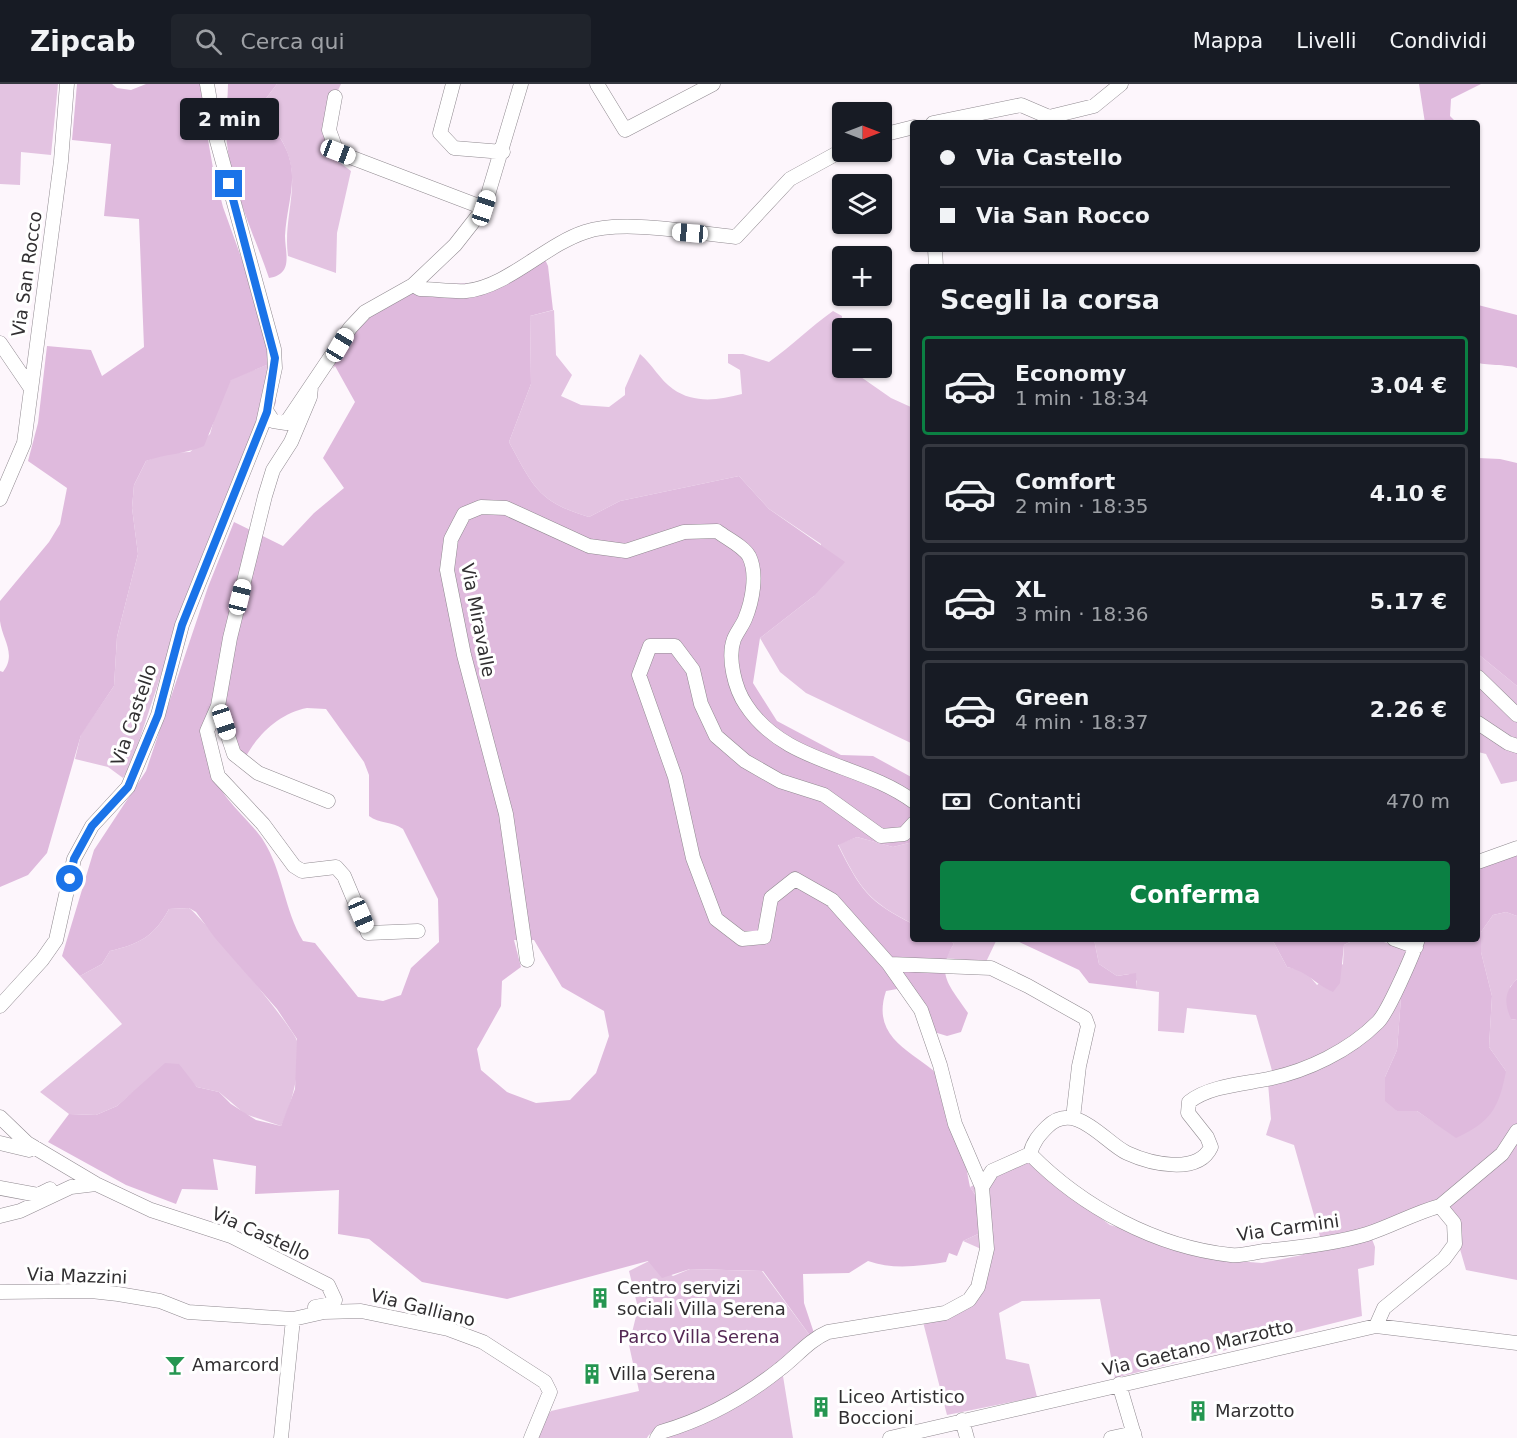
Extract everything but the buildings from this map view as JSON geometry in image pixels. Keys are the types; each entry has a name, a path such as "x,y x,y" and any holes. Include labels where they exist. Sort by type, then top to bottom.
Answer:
{"street":[{"name":"Via San Rocco","path":"0,499 24,443 61,161 67,84"},
{"path":"207,84 217,141 274,349 275,368 267,412 273,421 286,423 350,328 365,312 413,285 454,245 484,208 503,152 521,84"},
{"path":"453,84 440,133 454,148 503,152"},
{"path":"597,84 625,130 713,84"},
{"path":"948,120 1022,105 1046,120 1094,106 1121,84"},
{"path":"335,98 329,130 338,152 484,208"},
{"path":"892,132 910,128"},
{"path":"413,285 420,289 466,291 493,283 556,244 586,231 622,226 735,237 790,179 832,156"},
{"path":"0,343 30,387"},
{"path":"311,387 310,397 291,442 273,470 265,496 230,638 219,706 207,731 218,776 263,824 294,866 302,871 336,867 344,876 368,933 418,931"},
{"name":"Via Castello","path":"0,1006 42,960 56,940 74,859 92,826 128,787 158,715 182,625 267,412"},
{"name":"Via Miravalle","path":"527,960 506,814 464,655 447,570 451,539 464,514 481,507 506,508 589,546 626,551 684,532 717,531 749,556 753,573 752,598 745,619 733,641 733,672 745,704 771,735 835,767 897,790 910,799"},
{"path":"657,1438 661,1431 692,1423 753,1388 780,1369 818,1336 828,1332 945,1313 969,1300 978,1287 987,1249 982,1187 955,1125 940,1065 921,1010 890,964 832,900 795,879 771,898 764,937 742,939 716,919 693,858 675,777 639,675 650,646 675,646 693,670 700,704 716,736 745,761 780,781 824,795 881,836 904,834 910,827"},
{"path":"1480,679 1517,716"},
{"path":"219,706 234,754 258,773 328,801"},
{"path":"1480,724 1508,743 1517,746"},
{"path":"1480,861 1517,848"},
{"path":"982,1187 992,1172 1030,1154 1036,1139 1051,1124 1073,1118 1084,1122 1126,1153 1178,1165 1196,1162 1206,1156 1211,1147 1207,1137 1188,1113 1189,1102 1224,1088 1291,1074 1322,1061 1351,1041 1379,1021 1417,943"},
{"path":"890,964 991,968 1029,986 1085,1018 1088,1026 1079,1066 1073,1118"},
{"name":"Via Castello","path":"0,1117 34,1147 90,1180 151,1210 231,1236 328,1285 335,1300 331,1304 310,1309 307,1316"},
{"path":"1376,1326 1384,1308 1444,1259 1455,1244 1454,1223 1440,1206 1502,1154 1517,1131"},
{"name":"Via Castello","path":"0,1143 29,1150 34,1147"},
{"name":"Via Carmini","path":"1030,1154 1083,1201 1121,1220 1176,1242 1233,1255 1294,1248 1368,1234 1417,1212 1440,1206"},
{"path":"0,1188 38,1195 57,1185 90,1180"},
{"path":"0,1216 20,1210 90,1180"},
{"name":"Via Mazzini","path":"0,1292 100,1292 150,1299 188,1312 293,1320"},
{"name":"Via Galliano","path":"293,1320 324,1312 361,1311 448,1329 483,1342 545,1382 550,1392 531,1438"},
{"path":"281,1438 293,1320"},
{"name":"Via Gaetano Marzotto","path":"890,1438 1376,1326 1517,1343"},
{"path":"1111,1438 1134,1435 1119,1384"},
{"path":"962,1420 967,1438"}],"green space":[{"path":"0,84 58,84 51,155 21,152 20,185 0,184"},
{"path":"277,84 341,84 333,101 327,153 351,171 337,233 336,273 288,256 287,240 292,181 287,151 279,136 249,134 248,122"},
{"path":"554,310 556,355 572,375 561,396 581,405 609,407 625,395 625,388 640,354 668,385 681,394 698,399 724,398 742,394 740,370 728,363 728,354 743,354 769,362 833,311 842,316 842,318 832,318 832,378 862,378 891,398 910,407 910,743 806,693 780,672 760,638 814,596 821,544 769,509 739,476 620,501 589,517 558,505 531,481 509,442 531,384 530,316"},
{"path":"274,362 276,403 261,425 173,639 131,765 123,778 108,767 75,759 81,734 114,686 117,637 138,554 132,508 134,485 146,461 166,453 190,452 210,434 217,409 231,379"},
{"path":"1480,656 1517,686 1517,781 1501,784 1486,754 1480,752"},
{"path":"857,837 893,847 910,843 910,922 885,908 867,892 838,844"},
{"path":"189,908 246,972 281,1016 297,1041 298,1061 295,1085 281,1126 245,1114 219,1092 197,1087 185,1074 131,1094 117,1106 96,1115 69,1114 40,1092 122,1024 80,976 102,964 110,951 145,938 158,926 169,909"},
{"path":"1506,912 1517,916 1517,979 1510,987 1511,1019 1517,1020 1517,1280 1466,1270 1447,1204 1370,1234 1375,1247 1374,1265 1358,1269 1362,1316 1115,1378 1100,1299 1022,1301 999,1313 1006,1359 1029,1364 1037,1397 947,1415 923,1322 978,1298 988,1252 963,1241 978,1234 978,1199 970,1187 1028,1157 1069,1194 1110,1225 1154,1237 1210,1259 1262,1263 1302,1255 1321,1240 1294,1145 1266,1135 1271,1119 1268,1083 1275,1081 1256,1015 1187,1008 1184,1033 1158,1031 1159,992 1137,989 1137,981 1129,974 1117,976 1099,964 1095,942 1274,942 1287,967 1305,971 1317,985 1343,964 1344,945 1351,942 1385,942 1412,950 1402,985 1397,1050 1385,1077 1397,1111 1417,1111 1435,1123 1506,1071 1489,1047 1492,996 1481,952 1481,932 1493,915"},
{"path":"952,942 996,942 986,962 945,958 954,944"},
{"name":"Parco Villa Serena","path":"649,1261 673,1276 690,1269 762,1271 811,1337 758,1379 730,1397 700,1413 662,1427 647,1438 537,1438 542,1422 551,1411 639,1391 629,1345 638,1308 629,1271"},
{"path":"783,1376 793,1438 667,1438 751,1395"}],"shaded area":[{"path":"77,84 112,84 117,88 131,90 146,84 209,84 207,134 213,168 223,207 258,304 274,362 231,380 204,446 146,461 134,485 132,508 138,554 117,637 114,686 81,735 47,853 28,875 0,887 0,671 3,672 7,665 9,653 1,628 0,601 49,542 60,524 67,488 28,461 38,423 47,346 91,350 102,376 144,347 139,219 104,216 111,144 72,140"},
{"path":"228,84 277,84 248,122 249,134 279,136 286,149 292,174 286,222 285,267 277,276 269,278 242,206 231,168 226,131"},
{"path":"1419,84 1481,84 1451,99 1450,116 1454,120 1425,120"},
{"path":"542,253 548,266 553,310 530,316 531,384 509,442 531,481 548,498 558,505 589,517 620,501 739,476 769,509 845,562 814,596 760,638 753,683 777,721 841,755 873,756 910,776 910,843 893,847 857,837 838,845 867,893 885,909 910,922 910,942 952,942 954,944 945,964 945,972 951,988 968,1013 961,1032 947,1036 934,1032 897,989 886,991 883,1010 886,1026 893,1038 940,1077 947,1088 957,1123 970,1187 978,1199 978,1234 963,1241 957,1256 949,1253 946,1262 916,1266 887,1266 868,1261 849,1273 803,1274 804,1303 814,1333 811,1337 763,1271 690,1269 662,1278 648,1261 507,1299 422,1282 369,1239 338,1234 339,1190 255,1194 256,1166 213,1159 218,1190 182,1189 176,1204 126,1185 48,1142 69,1114 96,1115 117,1106 165,1063 179,1064 197,1087 219,1092 231,1104 256,1120 281,1126 295,1089 297,1039 277,1009 215,938 196,912 189,908 169,909 158,926 145,938 110,951 102,964 80,976 62,956 94,850 146,771 208,587 234,522 283,546 314,513 344,488 323,458 355,402 335,366 333,369 339,350 375,312 423,285 476,283 492,278","holes":["307,708 326,709 364,762 369,775 369,816 403,829 438,899 439,942 411,968 401,995 383,1001 358,997 315,943 303,941 270,852 257,832 222,791 214,773 216,718 231,757 245,758 263,733 279,720","514,940 534,940 562,987 604,1011 609,1036 596,1073 570,1100 536,1103 507,1092 481,1070 477,1049 501,1006 502,981 521,967"]},
{"path":"1480,306 1517,315 1517,368 1480,363"},
{"path":"1480,458 1517,463 1517,686 1480,656"},
{"path":"1517,841 1517,916 1506,912 1493,915 1481,932 1481,952 1492,996 1489,1047 1506,1071 1500,1095 1492,1112 1478,1126 1456,1138 1417,1111 1397,1111 1385,1101 1385,1077 1397,1050 1402,984 1423,942 1480,942 1480,854"},
{"path":"1019,942 1095,942 1099,964 1117,976 1136,973 1137,989 1089,983 1079,970"},
{"path":"1274,942 1350,942 1344,945 1340,983 1333,992 1301,972 1287,967"},
{"path":"1517,979 1517,1020 1511,1019 1506,998"}],"place":[{"name":"Centro servizi sociali Villa Serena","path":"600,1298"},
{"name":"Amarcord","path":"175,1365"},
{"name":"Villa Serena","path":"592,1374"},
{"name":"Liceo Artistico Boccioni","path":"821,1407"},
{"name":"Marzotto","path":"1198,1411"}],"route":[{"path":"70,879 74,859 92,826 128,787 158,715 182,625 267,412 275,368 274,349 229,184"}]}
